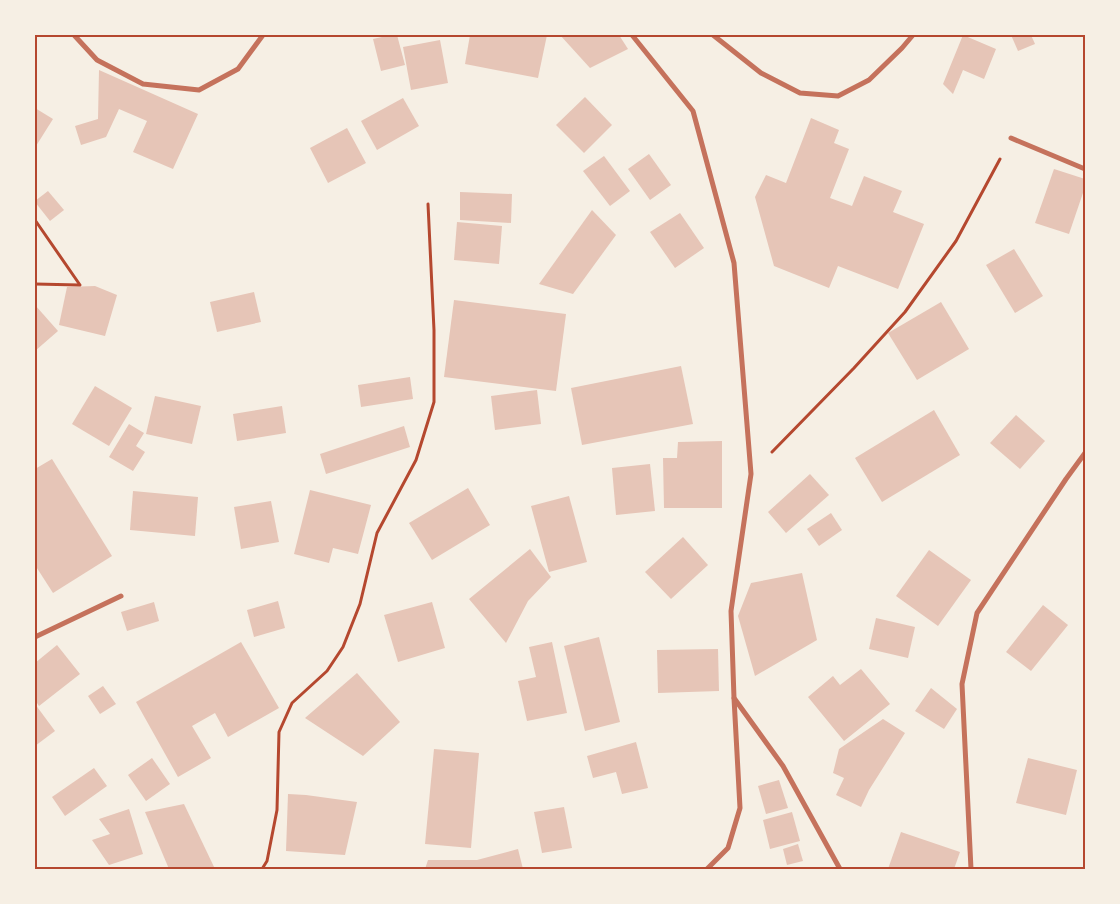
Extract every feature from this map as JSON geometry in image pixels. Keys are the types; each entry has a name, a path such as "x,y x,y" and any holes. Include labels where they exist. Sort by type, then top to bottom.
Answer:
{"street":[{"path":"74,35 96,60 143,84 199,90 238,69 263,35"},
{"path":"632,35 693,111 734,263 751,474 731,611 740,808 728,848 707,869"},
{"path":"713,35 761,72 800,93 838,96 869,80 913,35"},
{"path":"1010,138 1085,169"},
{"path":"971,869 962,684 977,613 1085,453"},
{"path":"35,637 121,596"},
{"path":"734,698 783,766 840,869"}],"path":[{"path":"751,474 854,368 905,312 956,242 1010,138"},
{"path":"262,869 267,861 276,810 280,732 292,702 327,671 343,647 360,604 377,533 416,460 434,402 434,330 428,204"},
{"path":"35,220 80,284 35,284"}],"building":[{"path":"397,35 405,65 381,71 373,39"},
{"path":"470,35 547,35 538,78 465,64"},
{"path":"560,35 619,35 628,49 590,68"},
{"path":"963,35 996,49 984,79 963,70 953,94 943,84"},
{"path":"1011,35 1031,35 1035,44 1018,51"},
{"path":"440,40 448,83 411,90 403,47"},
{"path":"99,70 198,114 173,169 133,152 147,121 119,109 106,137 81,145 75,126 98,119"},
{"path":"585,97 612,125 584,153 556,125"},
{"path":"403,98 419,126 377,150 361,121"},
{"path":"35,108 53,119 36,146 35,145"},
{"path":"811,118 839,130 834,143 849,149 830,198 852,206 864,176 902,191 893,212 924,224 898,289 838,266 829,288 774,266 755,197 766,175 786,183"},
{"path":"347,128 366,163 328,183 310,148"},
{"path":"649,154 671,185 650,200 628,169"},
{"path":"604,156 630,191 610,206 583,171"},
{"path":"1054,169 1085,179 1085,187 1069,234 1035,223"},
{"path":"48,191 64,210 50,221 35,202"},
{"path":"460,192 512,194 511,223 460,220"},
{"path":"592,210 616,235 573,294 539,284"},
{"path":"680,213 704,248 675,268 650,232"},
{"path":"457,222 502,226 499,264 454,260"},
{"path":"1014,249 1043,296 1015,313 986,265"},
{"path":"95,286 117,295 105,336 59,325 67,287"},
{"path":"254,292 261,322 217,332 210,302"},
{"path":"454,300 566,314 556,391 444,377"},
{"path":"941,302 969,349 917,380 888,333"},
{"path":"35,305 58,331 35,351"},
{"path":"681,366 693,424 582,445 571,388"},
{"path":"410,377 413,399 361,407 358,385"},
{"path":"95,386 132,408 109,446 72,424"},
{"path":"537,390 541,424 495,430 491,396"},
{"path":"155,396 201,406 192,444 146,434"},
{"path":"282,406 286,433 237,441 233,414"},
{"path":"934,410 960,455 882,502 855,458"},
{"path":"1016,415 1045,441 1020,469 990,443"},
{"path":"129,424 144,433 136,446 145,452 133,471 109,457"},
{"path":"404,426 410,447 326,474 320,454"},
{"path":"722,441 722,508 664,508 663,458 677,458 678,442"},
{"path":"52,459 112,556 53,593 35,565 35,469"},
{"path":"650,464 655,511 616,515 612,468"},
{"path":"810,474 829,495 786,533 768,512"},
{"path":"468,488 490,525 432,560 409,523"},
{"path":"310,490 371,505 358,554 333,548 329,563 294,554"},
{"path":"133,491 198,497 195,536 130,530"},
{"path":"569,496 587,562 549,572 531,506"},
{"path":"271,501 279,542 241,549 234,507"},
{"path":"831,513 842,530 819,546 807,529"},
{"path":"683,537 708,565 671,599 645,572"},
{"path":"530,549 551,577 528,601 506,643 469,599"},
{"path":"929,550 971,580 938,626 896,596"},
{"path":"802,573 817,640 755,676 738,616 751,583"},
{"path":"278,601 285,628 254,637 247,610"},
{"path":"154,602 159,621 127,631 121,612"},
{"path":"432,602 445,648 398,662 384,615"},
{"path":"1043,605 1068,625 1031,671 1006,652"},
{"path":"876,618 915,627 908,658 869,649"},
{"path":"599,637 620,722 585,731 564,646"},
{"path":"241,642 279,708 228,737 215,713 192,726 211,758 178,777 136,702"},
{"path":"552,642 567,713 527,721 518,681 536,677 529,647"},
{"path":"57,645 80,674 39,706 35,700 35,663"},
{"path":"718,649 719,691 658,693 657,650"},
{"path":"861,669 890,704 844,741 808,697 833,676 840,685"},
{"path":"357,673 400,722 363,756 305,718"},
{"path":"103,686 116,704 100,714 88,696"},
{"path":"931,688 957,709 944,729 915,711"},
{"path":"35,704 55,731 35,746"},
{"path":"883,719 905,733 869,790 861,807 836,795 844,778 833,773 839,749"},
{"path":"636,742 648,788 622,794 616,772 593,778 587,756"},
{"path":"434,749 479,753 471,848 425,844"},
{"path":"152,758 170,784 146,801 128,775"},
{"path":"1028,758 1077,770 1066,815 1016,803"},
{"path":"94,768 107,786 65,816 52,797"},
{"path":"779,780 788,808 766,814 758,786"},
{"path":"288,794 357,802 345,855 286,851"},
{"path":"184,804 215,869 169,869 145,812"},
{"path":"564,807 572,848 542,853 534,812"},
{"path":"129,809 143,854 109,865 92,840 110,834 99,819"},
{"path":"792,812 800,841 770,849 763,820"},
{"path":"901,832 960,852 954,869 888,869"},
{"path":"798,844 803,861 787,865 783,849"},
{"path":"518,849 523,869 425,869 428,860 477,860"}]}
